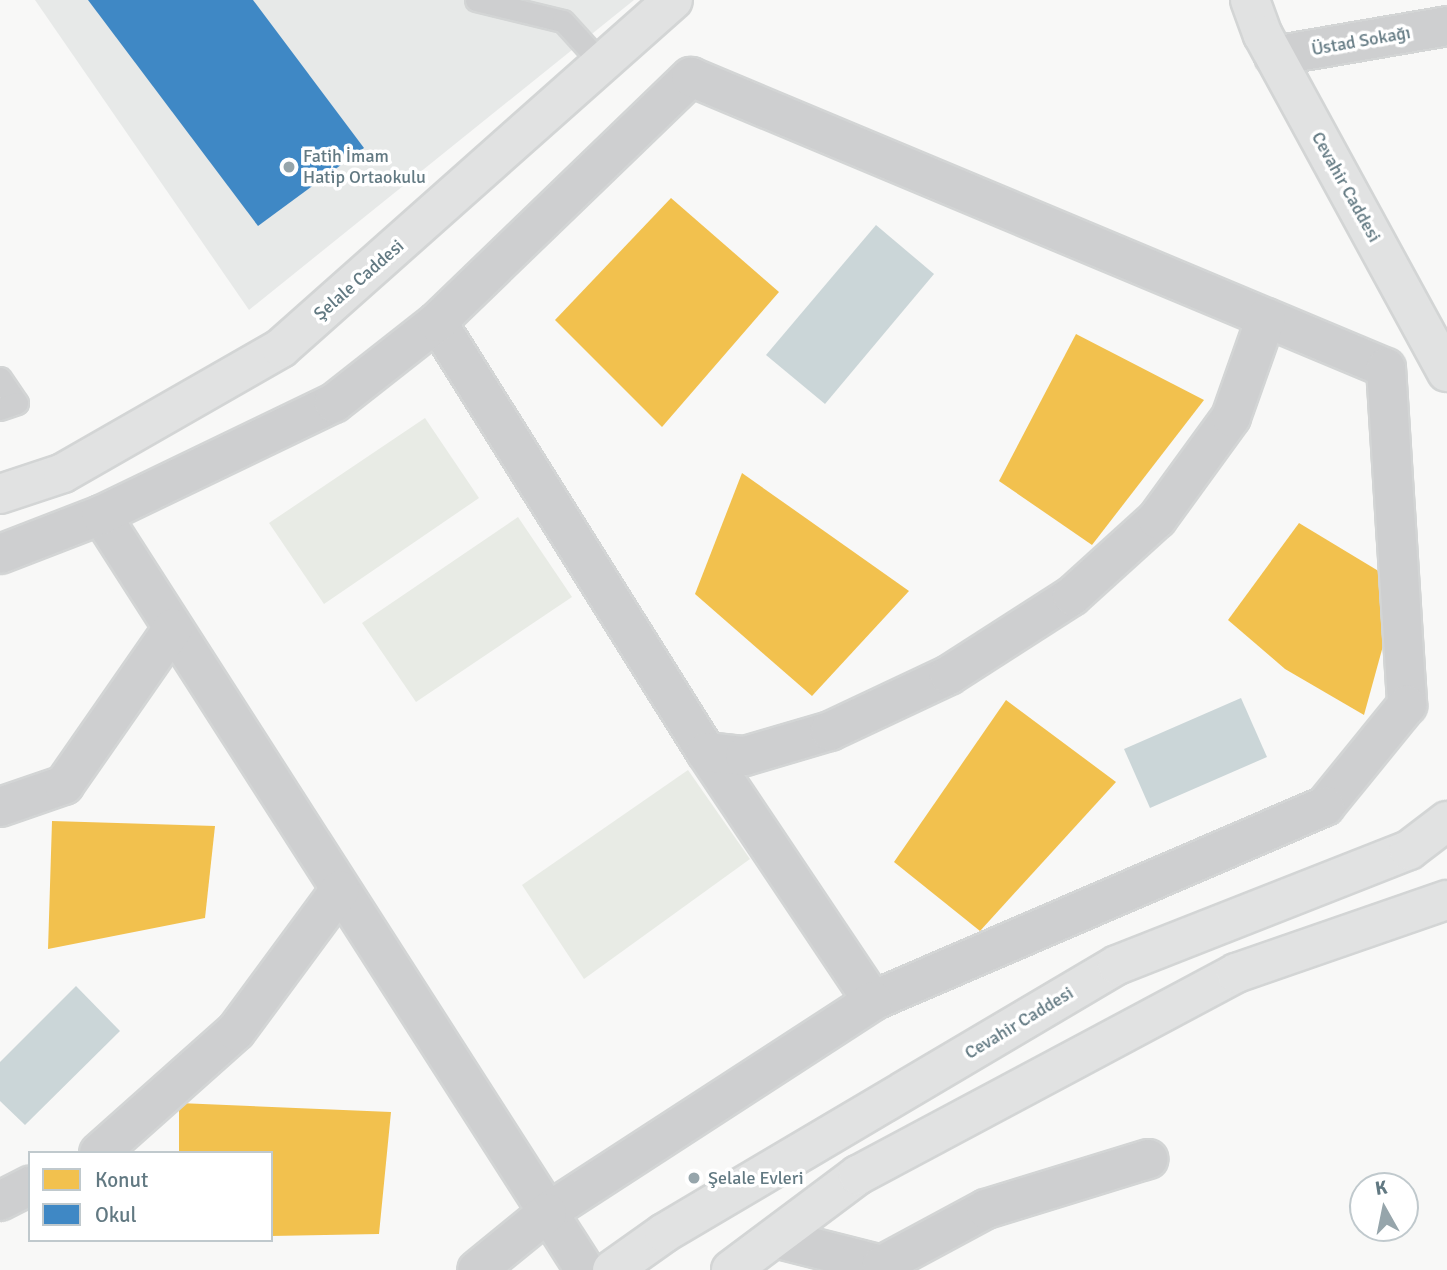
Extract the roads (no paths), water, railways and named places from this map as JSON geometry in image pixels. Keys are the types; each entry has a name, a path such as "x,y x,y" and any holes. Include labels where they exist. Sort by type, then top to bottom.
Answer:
{"street":[{"name":"Şelale Caddesi","path":"0,494 63,473 281,348 673,0"},
{"name":"Cevahir Caddesi","path":"1250,0 1275,55 1447,372"},
{"name":"Üstad Sokağı","path":"1275,55 1447,26"},
{"path":"0,554 101,515 334,402 437,322 691,77 1386,368 1407,705 1325,806 873,1000 547,1213 477,1270"},
{"path":"706,752 745,757 830,731 949,675 1072,596 1157,519 1231,417 1266,318"},
{"path":"437,322 706,752 873,1000"},
{"path":"101,515 585,1270"},
{"path":"0,807 64,785 173,628"},
{"name":"Cevahir Caddesi","path":"612,1270 664,1233 1117,965 1409,850 1447,821"},
{"path":"101,1151 236,1031 340,890"},
{"path":"731,1270 858,1175 1236,973 1447,900"},
{"path":"775,1238 882,1265 986,1209 1149,1158"},
{"path":"0,1200 28,1187"}],"lane":[{"path":"476,0 563,21 601,64"},
{"path":"0,377 17,403 0,409"}],"place":[{"name":"Fatih İmam Hatip Ortaokulu","path":"289,167"},
{"name":"Şelale Evleri","path":"694,1178"}]}
